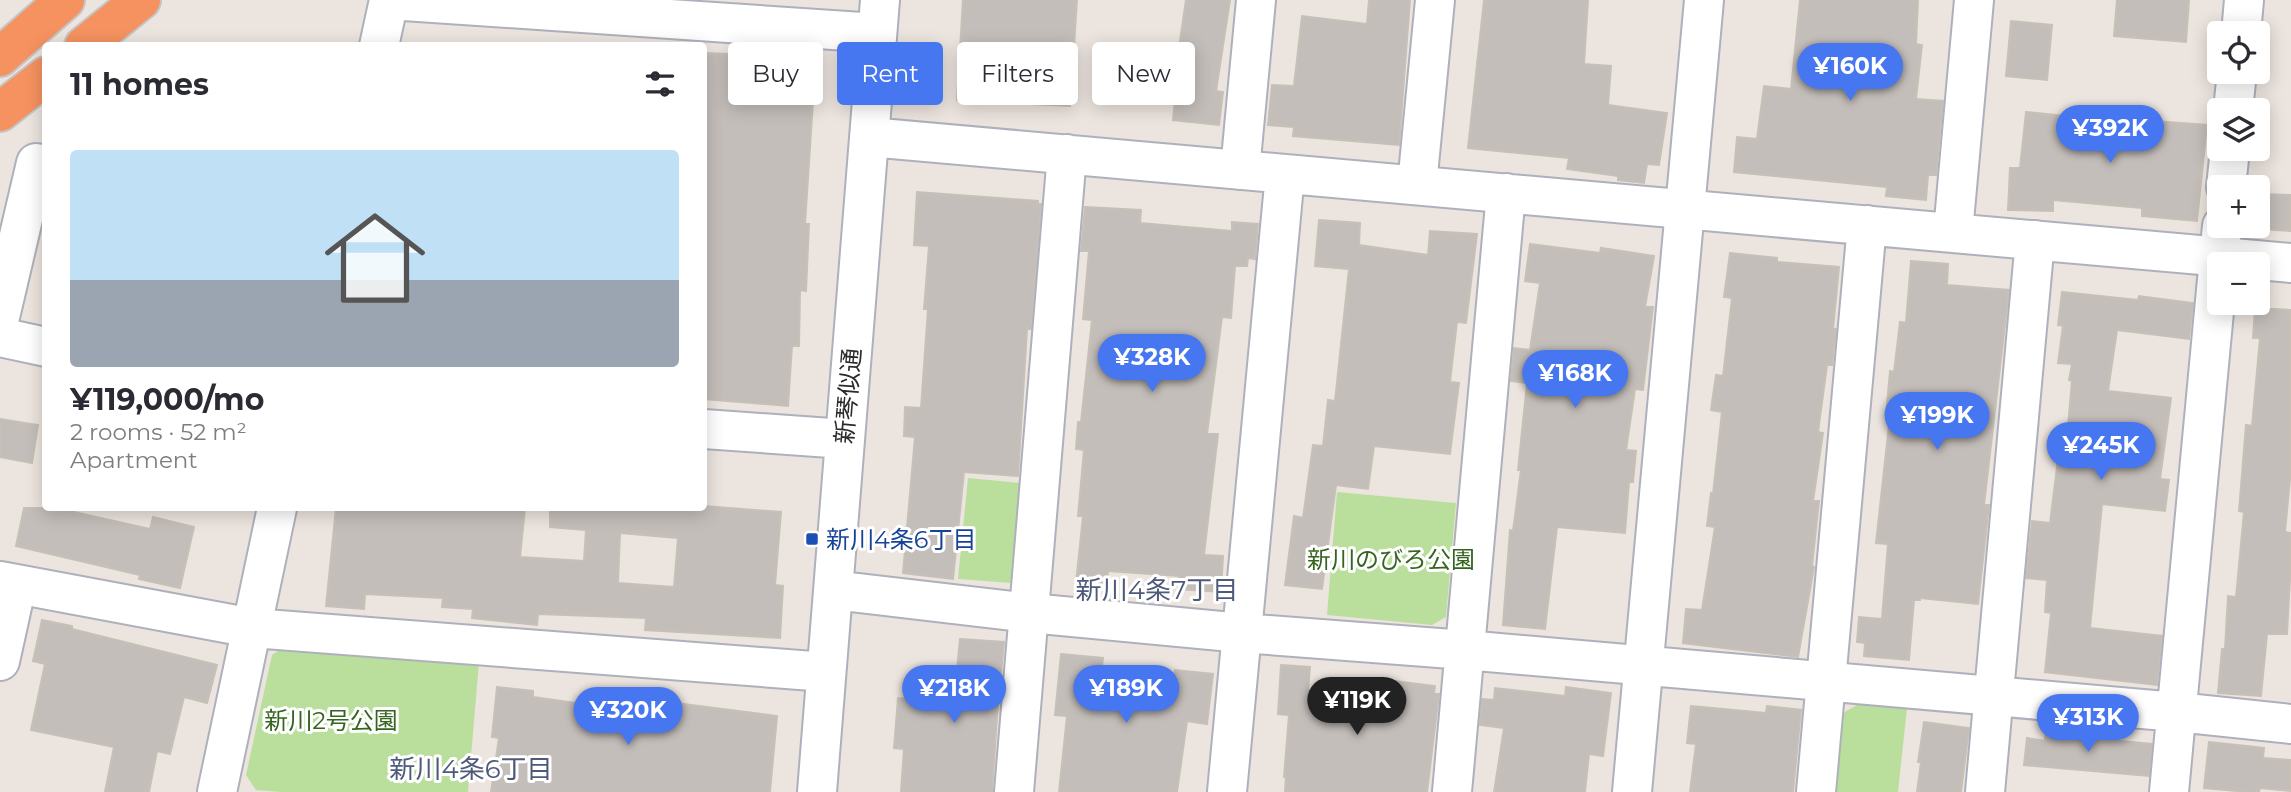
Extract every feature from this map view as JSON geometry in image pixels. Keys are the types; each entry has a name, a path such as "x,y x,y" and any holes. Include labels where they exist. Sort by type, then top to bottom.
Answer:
{"highway":[{"path":"89,42 141,0"},
{"path":"0,57 58,7"},
{"path":"0,112 42,79"}],"street":[{"path":"380,42 389,0 668,21 879,17"},
{"path":"1240,170 1256,0"},
{"path":"1416,185 1435,0"},
{"path":"1632,792 1704,0"},
{"path":"1952,232 1974,0"},
{"path":"2242,21 2244,0"},
{"name":"新琴似通","path":"817,792 879,17"},
{"path":"869,137 2035,240 2221,241 2291,263"},
{"path":"1014,792 1067,154"},
{"path":"0,317 36,163 42,165"},
{"path":"1227,792 1285,174"},
{"path":"1452,792 1506,193"},
{"path":"1816,792 1867,225"},
{"path":"1985,792 2035,240"},
{"path":"2169,792 2221,241"},
{"path":"0,337 42,346"},
{"path":"707,429 845,439"},
{"path":"217,792 276,511"},
{"path":"0,661 8,583 252,628 826,672"},
{"path":"833,590 1242,634 1465,650 2291,724"}],"green space":[{"path":"968,478 1031,484 1024,584 958,579"},
{"name":"新川のびろ公園","path":"1337,492 1456,503 1446,617 1432,625 1327,615"},
{"name":"新川2号公園","path":"289,643 479,662 468,792 256,790 246,775 272,655"},
{"path":"1860,703 1907,708 1898,792 1835,792 1843,713"}],"building":[{"path":"963,0 1077,0 1074,42 960,42"},
{"path":"1186,0 1230,0 1216,91 1223,92 1219,125 1173,120 1174,105 1195,105 1195,42 1180,42"},
{"path":"1369,0 1410,0 1399,145 1293,136 1294,127 1268,125 1272,85 1294,86 1302,16 1367,24"},
{"path":"1484,0 1588,0 1584,64 1611,66 1608,105 1667,113 1659,165 1647,164 1644,183 1618,180 1618,176 1567,169 1569,158 1468,148"},
{"path":"1800,0 1918,0 1916,44 1922,45 1916,99 1943,101 1936,175 1928,175 1926,200 1886,196 1887,187 1734,172 1737,137 1757,139 1764,86 1791,89"},
{"path":"2117,0 2189,0 2186,42 2114,36"},
{"path":"2011,21 2052,25 2047,80 2006,76"},
{"path":"707,53 728,54 728,105 813,105 805,224 809,224 806,291 800,290 799,346 792,346 788,406 707,399"},
{"path":"2026,112 2103,120 2103,117 2207,125 2197,221 2142,216 2142,208 2053,200 2053,211 2008,210 2010,168 2020,168"},
{"path":"917,192 1038,201 1038,204 1041,204 1031,329 1027,329 1018,476 964,472 953,579 903,573 915,437 904,436 905,407 921,408 928,309 924,309 929,246 914,245"},
{"path":"2270,194 2291,195 2291,231 2270,230"},
{"path":"1085,207 1141,210 1140,223 1232,231 1232,222 1258,224 1255,259 1248,258 1247,266 1235,266 1231,318 1222,317 1207,434 1218,434 1204,555 1223,556 1221,592 1178,589 1179,576 1108,571 1107,586 1076,583 1083,516 1078,516 1084,450 1076,449 1092,320 1083,319 1089,251 1081,251"},
{"path":"1319,220 1360,223 1359,245 1428,255 1430,231 1477,234 1466,323 1457,322 1450,382 1459,383 1450,454 1374,446 1368,489 1336,485 1322,589 1285,585 1294,516 1303,518 1313,445 1323,446 1328,400 1335,401 1349,269 1315,266"},
{"path":"1530,244 1600,253 1601,248 1654,256 1645,307 1653,307 1643,390 1635,389 1626,450 1636,451 1633,482 1629,482 1625,533 1557,527 1545,629 1503,625 1510,530 1513,531 1521,470 1518,470 1527,383 1511,381 1514,348 1530,350 1540,283 1525,281"},
{"path":"1730,253 1777,258 1777,262 1839,267 1832,365 1827,365 1818,432 1823,433 1813,501 1819,501 1814,567 1798,657 1683,643 1686,609 1702,610 1715,527 1707,526 1722,412 1711,410 1716,375 1723,376 1732,298 1724,297"},
{"path":"1911,261 1948,264 1947,285 2009,290 1984,505 1989,505 1978,604 1920,598 1914,600 1909,660 1864,656 1865,643 1857,642 1859,617 1882,619 1888,544 1876,543 1890,416 1886,416 1890,371 1894,372 1900,322 1906,323"},
{"path":"2062,292 2138,300 2139,296 2193,303 2189,339 2117,330 2108,391 2171,398 2160,479 2169,480 2165,511 2102,504 2090,628 2162,636 2157,685 2045,672 2051,613 2045,612 2047,580 2026,578 2032,521 2050,523 2058,459 2065,459 2072,364 2058,363 2063,326 2058,325"},
{"path":"2270,309 2291,310 2291,468 2285,532 2291,533 2287,634 2267,634 2261,696 2218,693 2222,649 2225,649 2228,596 2236,597 2244,512 2239,511 2246,425 2252,426 2260,338 2253,338 2255,315 2270,315"},
{"path":"0,419 38,425 32,463 0,457"},
{"path":"707,506 781,512 775,585 783,586 780,638 645,630 646,618 538,614 537,625 472,618 473,609 442,607 443,598 365,594 364,609 326,606 336,511 525,511 520,557 584,561 586,530 550,527 550,511 707,511","holes":["620,533 678,538 674,587 618,583"]},
{"path":"24,508 69,511 150,529 153,517 194,527 180,588 139,579 140,575 16,546"},
{"path":"42,620 217,665 207,703 184,697 170,754 157,751 149,792 105,792 114,747 31,730 45,664 33,661"},
{"path":"960,639 1004,642 992,792 901,792 904,749 894,748 898,698 934,701 938,667 957,669"},
{"path":"1061,654 1103,658 1102,667 1174,674 1175,670 1213,674 1207,724 1187,721 1177,792 1059,792 1067,716 1055,715"},
{"path":"1281,665 1310,667 1308,690 1377,697 1380,679 1435,686 1434,694 1439,694 1427,792 1285,792 1289,715 1278,714"},
{"path":"497,687 533,691 533,697 590,705 591,700 636,705 637,698 777,716 770,792 491,792 499,738 492,737"},
{"path":"1566,687 1611,693 1603,756 1589,754 1585,792 1494,792 1504,728 1480,725 1482,699 1494,700 1495,688 1565,696"},
{"path":"1691,706 1766,713 1767,706 1801,710 1793,792 1690,792 1696,744 1687,743"},
{"path":"1924,722 1969,728 1961,792 1917,792"},
{"path":"2046,728 2089,733 2088,738 2152,744 2149,776 2024,765 2027,738 2045,741"},
{"path":"2209,742 2264,748 2263,758 2291,760 2291,791 2260,788 2259,792 2248,792 2204,788"}],"place":[{"name":"新川4条6丁目","path":"812,539"}],"district":[{"name":"新川4条7丁目","path":"1157,590"},
{"name":"新川4条6丁目","path":"471,769"}]}
